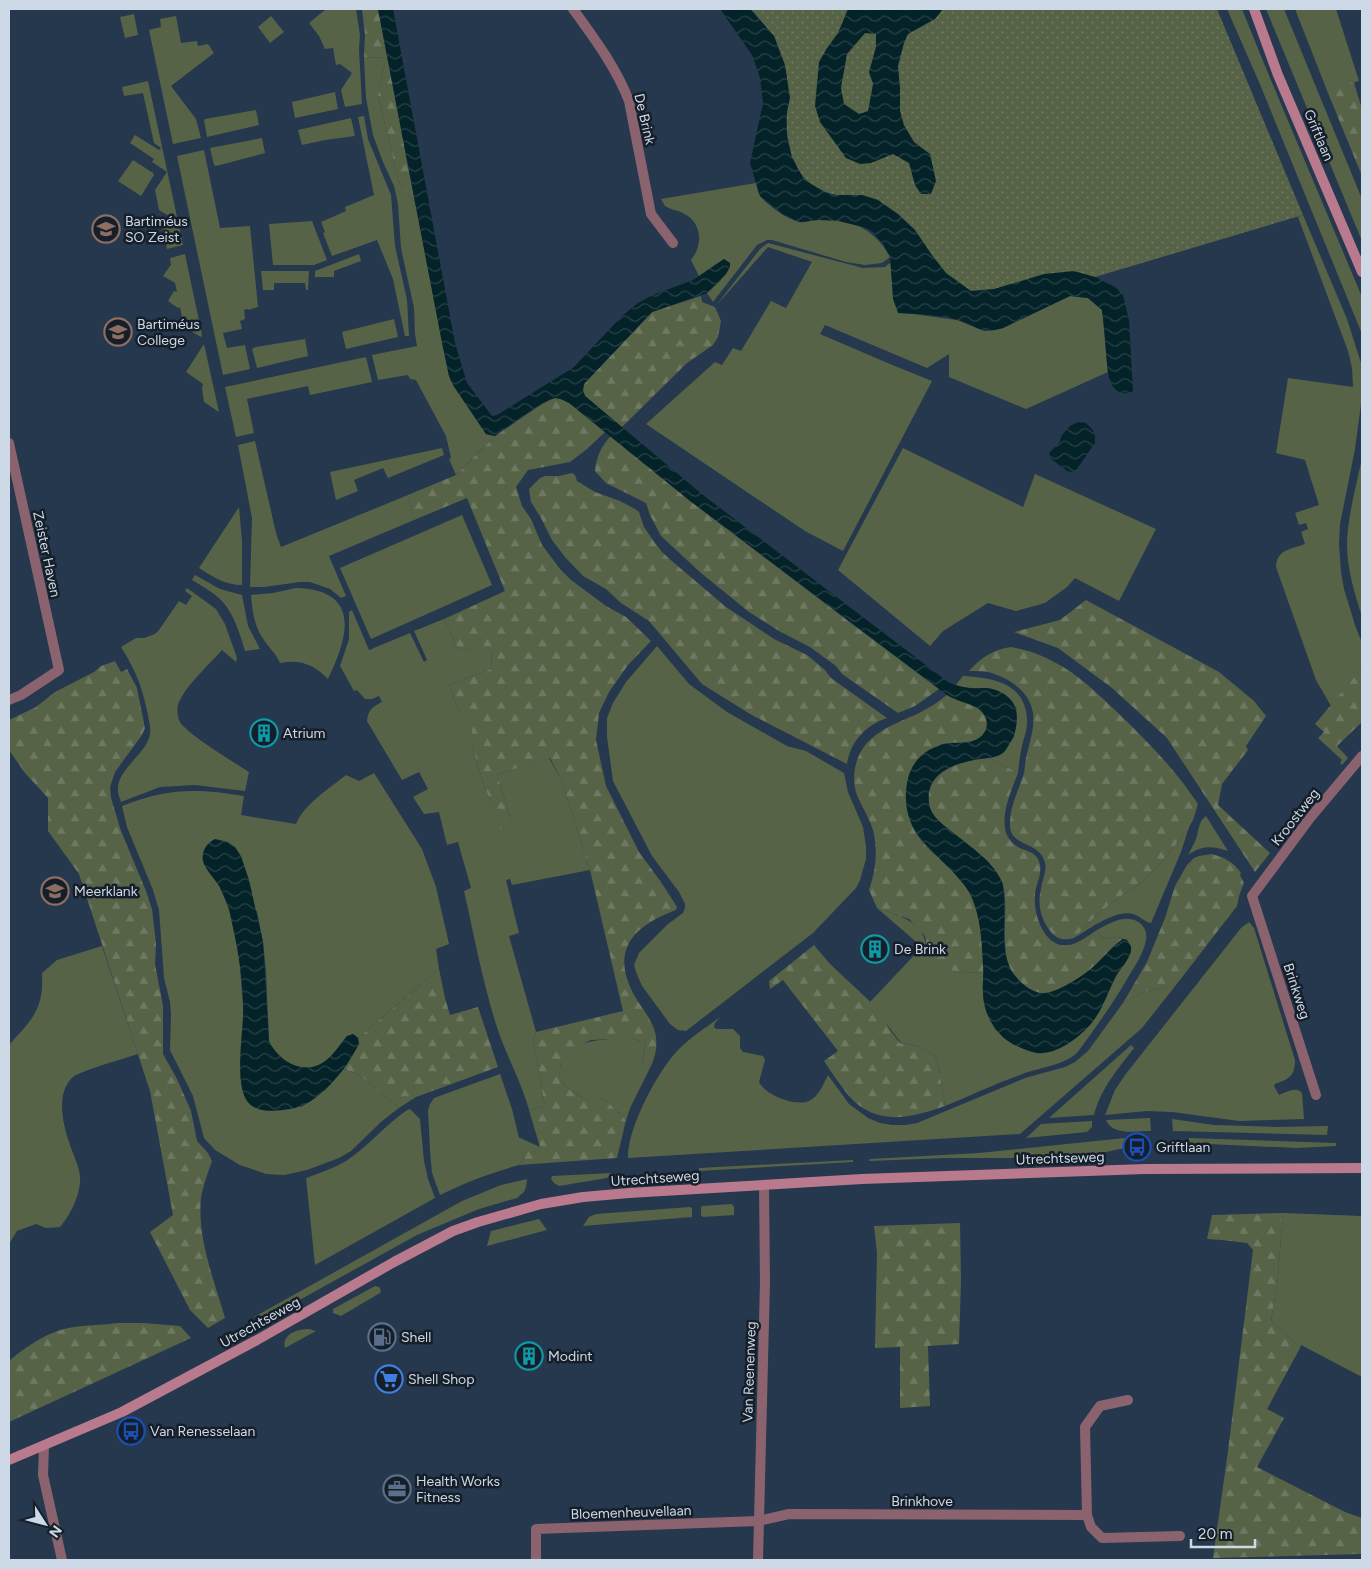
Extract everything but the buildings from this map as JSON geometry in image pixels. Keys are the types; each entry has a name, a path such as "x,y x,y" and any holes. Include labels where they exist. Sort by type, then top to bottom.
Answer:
{"main road":[{"name":"Griftlaan","path":"1254,9 1278,75 1362,272"},
{"name":"Utrechtseweg","path":"9,1460 122,1412 257,1340 394,1262 453,1232 478,1222 541,1204 583,1197 629,1193 862,1179 1135,1170 1362,1168"}],"street":[{"name":"De Brink","path":"573,9 600,46 623,86 629,101 651,214 673,242"},
{"name":"Zeister Haven","path":"9,443 59,670 21,696 9,700"},
{"name":"Kroostweg","path":"1252,896 1310,818 1362,756"},
{"name":"Brinkweg","path":"1252,896 1316,1095"},
{"name":"Van Reenenweg","path":"758,1560 765,1282 764,1185"},
{"path":"1128,1400 1100,1406 1085,1427 1087,1515 1091,1527 1102,1538 1180,1536"},
{"path":"44,1446 43,1475 62,1560"},
{"name":"Brinkhove","path":"758,1522 789,1514 1087,1515"},
{"name":"Bloemenheuvellaan","path":"536,1560 536,1529 758,1522"}],"green space":[{"path":"326,9 356,9 360,35 362,104 345,107 341,90 352,73 340,64 336,65 333,48 325,49 319,36 309,23"},
{"path":"362,9 378,9 415,202 399,183 378,95 386,58 364,57 365,35"},
{"path":"751,9 1217,9 1303,215 1095,277 973,295 945,280 868,201 821,192 805,179 792,161 787,132 787,76 774,36"},
{"path":"1227,9 1242,9 1362,297 1362,334 1259,82"},
{"path":"1266,9 1284,9 1362,199 1362,241"},
{"path":"1295,9 1336,9 1359,81 1335,86 1328,93"},
{"path":"134,14 138,35 125,38 120,17"},
{"path":"176,16 181,43 197,41 198,46 208,44 214,53 171,86 196,119 201,138 173,144 149,30 161,27 160,19"},
{"path":"271,16 284,32 270,43 258,27"},
{"path":"364,57 386,58 378,95 399,183 415,202 449,376 486,434 495,436 456,475 449,459 451,458 446,436 416,380 410,379 408,375 378,380 372,355 417,346 414,308 401,248 398,204 394,186 373,135 366,98"},
{"path":"148,81 183,245 167,249 163,227 169,216 159,210 155,190 167,172 152,162 154,159 130,143 135,135 159,150 161,148 154,143 143,93 124,96 122,87"},
{"path":"1344,82 1354,83 1362,109 1362,176 1328,93 1332,87"},
{"path":"335,92 338,109 295,118 292,102"},
{"path":"256,110 259,125 207,137 205,119"},
{"path":"364,116 368,139 391,195 395,246 407,300 409,336 405,336 393,279 377,240 332,256 323,233 325,232 321,222 346,211 345,207 374,195 358,117"},
{"path":"351,118 355,136 302,145 298,130"},
{"path":"262,138 265,153 214,165 210,148"},
{"path":"204,150 220,228 250,226 258,307 244,310 245,319 240,321 242,329 223,333 227,348 245,345 250,369 223,375 177,156"},
{"path":"133,160 154,175 141,196 118,181"},
{"path":"756,183 761,197 785,216 800,222 831,220 852,223 869,232 877,239 890,257 882,263 865,265 846,262 767,240 757,245 713,302 707,293 720,281 730,267 724,259 699,276 691,260 698,248 699,235 697,228 690,217 665,206 661,199"},
{"path":"1303,215 1347,319 1362,366 1361,404 1355,449 1340,524 1339,544 1344,589 1362,643 1362,668 1331,706 1316,680 1276,567 1282,553 1305,544 1301,532 1308,529 1306,523 1299,525 1295,513 1319,505 1305,460 1276,453 1288,378 1353,387 1352,368 1348,351 1298,217"},
{"path":"312,221 327,260 314,265 273,265 269,224"},
{"path":"768,243 863,268 885,267 891,262 898,312 957,320 984,331 1003,328 1070,296 1088,298 1102,310 1108,372 1026,409 949,377 949,354 927,368 825,325 820,334 932,381 843,551 805,531 646,424 715,362 722,365 733,348 741,351 771,301 786,308 812,262 768,247 715,307 760,249"},
{"path":"185,254 201,337 184,327 180,307 178,308 168,301 174,291 177,292 175,283 163,276 171,266 170,258"},
{"path":"359,254 361,261 334,271 334,277 315,277 315,271"},
{"path":"261,271 309,271 308,290 306,290 305,283 274,283 274,290 263,290"},
{"path":"701,296 702,302 715,307 721,321 718,337 713,345 687,363 622,427 585,396 584,384 652,312"},
{"path":"394,319 398,337 346,349 342,332"},
{"path":"305,339 308,356 257,368 252,349"},
{"path":"204,344 219,412 204,402 203,384 186,372"},
{"path":"366,357 372,382 310,395 308,386 247,399 254,433 236,437 225,387"},
{"path":"554,398 575,406 605,432 570,462 528,470 516,487 522,506 531,519 542,545 560,569 571,580 606,606 626,617 651,641 628,665 609,692 599,713 596,740 606,786 639,852 677,907 676,910 661,916 637,932 625,953 624,965 627,979 655,1032 656,1049 651,1066 642,1065 646,1042 632,1039 591,1040 566,1053 561,1063 559,1076 565,1086 583,1098 601,1098 626,1120 617,1158 519,1165 524,1158 518,1137 540,1147 529,1110 545,1106 533,1041 536,1032 623,1011 590,870 561,779 550,758 497,774 512,823 497,830 472,743 472,725 458,709 449,685 491,669 492,651 458,649 444,619 505,591 467,498 414,520 408,495 456,475 495,436"},
{"path":"611,436 733,533 939,689 915,706 898,713 842,674 836,666 810,647 779,631 749,612 701,573 661,536 646,503 606,483 595,471 600,452"},
{"path":"255,441 276,533 281,547 408,495 414,520 329,556 346,596 341,598 330,589 310,582 250,587 252,518 238,445"},
{"path":"442,448 444,455 388,478 383,468 354,480 358,491 336,500 330,472"},
{"path":"903,448 1023,507 1035,474 1156,529 1119,601 1075,578 1067,587 1045,603 1016,611 988,603 943,631 930,646 838,570"},
{"path":"1362,457 1362,617 1350,573 1347,535"},
{"path":"572,473 577,481 595,492 620,501 639,512 644,527 662,552 726,607 774,639 807,655 825,670 831,678 887,718 872,725 860,735 855,742 847,764 750,714 702,684 649,621 621,603 606,589 583,576 565,557 552,540 531,502 529,489 540,478 545,476 559,476"},
{"path":"239,507 242,541 242,585 236,585 214,577 199,568"},
{"path":"462,515 492,585 371,639 340,568"},
{"path":"195,575 220,589 242,595 248,626 260,649 245,651 230,612 215,595 192,580"},
{"path":"187,588 216,609 225,624 237,658 236,662 222,650 184,693 178,706 178,717 184,727 192,734 249,772 245,791 195,785 160,787 121,802 118,791 121,777 146,745 150,729 141,687 135,671 121,647 136,638 144,638 155,634 179,601 186,605 192,596 185,591"},
{"path":"296,588 317,591 331,597 340,606 344,618 344,632 341,647 328,679 312,666 300,662 280,663 259,632 255,622 251,595"},
{"path":"1086,600 1219,672 1254,701 1266,716 1246,746 1248,750 1222,784 1218,805 1270,853 1255,872 1167,738 1112,688 1058,648 1014,632 1060,620"},
{"path":"352,610 369,650 410,633 424,662 427,660 414,631 444,619 458,649 492,650 491,669 449,685 458,709 472,724 472,743 491,804 512,823 497,774 549,758 561,779 590,870 512,885 510,879 506,880 519,933 509,936 536,1032 533,1041 545,1106 529,1110 490,1005 464,891 471,888 458,842 447,845 439,812 424,814 413,797 428,789 419,772 402,780 367,721 371,709 382,702 379,696 365,699 357,690 354,691 340,666 349,639 349,612"},
{"path":"657,646 689,684 727,712 787,746 806,751 844,773 848,792 863,827 866,846 866,859 856,888 813,933 686,1031 678,1030 670,1024 642,986 634,965 639,953 668,924 683,913 685,904 679,892 652,856 613,781 607,737 607,718 613,703 626,682"},
{"path":"1011,647 1049,659 1071,672 1103,698 1160,756 1198,804 1189,827 1171,851 1144,881 1098,914 1074,938 1070,939 1061,939 1056,936 1051,932 1042,917 1039,900 1045,873 1045,863 1042,856 1031,847 1019,841 1011,832 1011,810 1024,773 1032,730 1033,713 1031,705 1028,698 1017,686 1003,677 988,672 969,671 988,655"},
{"path":"115,661 121,672 127,669 137,688 145,728 115,772 110,787 111,798 121,831 152,909 156,944 155,964 163,1006 163,1054 177,1079 191,1111 197,1141 208,1153 212,1161 204,1184 200,1213 207,1259 225,1318 208,1328 190,1310 150,1232 173,1215 150,1091 79,874 48,831 48,798 25,773 9,750 9,720 36,707 55,692 94,672 101,666"},
{"path":"1362,668 1362,722 1337,746 1348,758 1342,765 1340,763 1342,760 1318,738 1324,732 1315,724"},
{"path":"963,676 985,678 1005,684 1020,697 1025,707 1027,722 1018,773 990,758 999,755 1014,737 1017,718 1016,707 986,688 955,686"},
{"path":"947,695 979,709 987,721 986,732 982,737 969,742 941,744 907,806 913,828 918,836 953,871 971,895 978,916 984,972 961,973 936,964 928,956 925,936 909,919 877,908 869,890 875,860 875,838 855,788 854,772 858,757 866,744 877,734 921,712"},
{"path":"990,758 1018,773 1005,812 1004,823 1010,840 1018,847 1035,855 1039,861 1040,873 1035,892 1035,903 1039,921 1047,937 1061,945 1070,945 1097,930 1101,937 1123,939 1085,973 1065,986 1051,992 1041,993 1030,989 1015,977 1009,966 1006,954 1005,901 1001,880 987,861 938,820 930,806 929,794 931,786 944,771 958,764"},
{"path":"374,773 422,849 436,887 449,944 436,949 439,969 358,1038 353,1034 332,1056 316,1066 300,1067 279,1055 269,1041 266,970 257,911 220,888 229,909 239,954 244,1020 241,1079 301,1107 319,1095 344,1069 358,1074 399,1108 382,1121 351,1151 339,1158 307,1170 284,1175 266,1174 240,1165 215,1150 204,1138 193,1096 170,1050 170,1002 164,978 159,910 153,890 127,827 122,806 168,793 182,791 211,792 244,796 241,815 296,824 311,803 346,775 359,781"},
{"path":"1206,816 1228,851 1208,847 1198,849 1188,855 1196,839 1200,824"},
{"path":"1189,827 1181,852 1151,923 1133,914 1119,914 1074,938 1098,914 1144,881 1171,851"},
{"path":"1212,854 1229,861 1241,873 1240,875 1244,883 1237,906 1176,985 1147,991 1123,1003 1147,962 1165,918 1175,886 1187,865 1194,858"},
{"path":"877,908 908,920 915,925 924,937 926,946 950,970 961,973 984,972 983,995 995,1029 1014,1044 1037,1053 1090,1025 1100,1011 1116,976 1131,952 1127,940 1117,937 1110,939 1101,937 1097,930 1118,920 1135,920 1143,926 1146,940 1141,956 1126,981 1077,1053 1064,1061 1027,1072 945,1106 935,1056 921,1047 901,1043 870,1002 922,947"},
{"path":"1249,922 1254,928 1295,1060 1294,1070 1290,1076 1274,1086 1279,1095 1294,1090 1302,1093 1304,1119 1239,1121 1172,1112 1147,1111 1105,1115 1115,1090 1125,1075 1241,928"},
{"path":"814,945 830,964 877,1008 900,1043 921,1047 935,1056 945,1106 907,1116 882,1116 860,1106 849,1096 824,1061 838,1051 783,980 770,989 769,981"},
{"path":"102,946 138,1054 84,1071 73,1077 67,1084 62,1100 62,1110 67,1137 79,1172 80,1182 76,1200 60,1227 46,1228 36,1224 17,1231 9,1244 9,1045 30,1021 39,1005 42,973 57,960"},
{"path":"439,969 450,1015 478,1007 498,1067 416,1097 399,1108 358,1074 344,1069 359,1044 358,1038"},
{"path":"1176,985 1142,1028 1020,1134 628,1158 629,1145 638,1115 663,1069 685,1044 720,1017 715,1023 714,1027 716,1029 733,1029 740,1036 740,1048 743,1052 763,1056 765,1060 759,1082 762,1087 774,1095 789,1101 809,1101 818,1093 828,1075 849,1104 868,1118 880,1123 906,1125 917,1123 1025,1078 1065,1067 1075,1062 1088,1051 1123,1003 1147,991"},
{"path":"609,1039 632,1039 646,1042 642,1064 651,1066 626,1120 601,1098 583,1098 565,1086 559,1076 563,1058 570,1050 586,1043"},
{"path":"1131,1045 1134,1048 1106,1087 1094,1115 1049,1118"},
{"path":"500,1074 512,1109 524,1158 519,1165 479,1178 440,1195 432,1173 428,1110 430,1104 434,1098"},
{"path":"410,1109 420,1119 424,1161 435,1198 315,1265 306,1178 346,1161 399,1116"},
{"path":"1150,1118 1151,1131 1132,1132 1119,1131 1109,1125 1106,1120"},
{"path":"1172,1119 1214,1125 1328,1126 1327,1135 1173,1131"},
{"path":"1092,1121 1092,1127 1087,1132 1026,1138 1041,1124"},
{"path":"1131,1138 1132,1148 1119,1149 1081,1158 946,1158 869,1161 870,1159 979,1153"},
{"path":"1189,1138 1336,1143 1336,1146 1297,1148 1208,1144 1189,1145"},
{"path":"853,1160 853,1162 699,1171 699,1168"},
{"path":"612,1173 607,1178 559,1186 551,1179 552,1176"},
{"path":"527,1179 524,1192 517,1198 479,1209 417,1235 267,1318 254,1317 462,1201 501,1185"},
{"path":"732,1204 734,1215 703,1217 701,1215 702,1206"},
{"path":"692,1208 692,1217 583,1226 589,1217 596,1214"},
{"path":"1283,1213 1362,1216 1362,1377 1301,1345 1300,1348 1271,1321 1277,1286"},
{"path":"1283,1213 1277,1286 1271,1321 1300,1348 1267,1409 1284,1418 1257,1467 1345,1512 1362,1518 1362,1554 1213,1558 1253,1250 1247,1243 1207,1239 1212,1215"},
{"path":"539,1219 547,1230 487,1246 491,1231"},
{"path":"960,1223 959,1344 928,1346 930,1406 900,1408 900,1347 875,1348 877,1252 874,1226"},
{"path":"375,1286 379,1287 380,1293 341,1316 333,1313 333,1309"},
{"path":"118,1323 180,1326 191,1338 9,1422 9,1361 31,1344 56,1331 74,1327"},
{"path":"309,1329 316,1331 285,1348 284,1343 291,1333"}],"water":[{"path":"378,9 393,9 455,343 467,383 492,416 497,415 574,367 622,316 638,303 653,295 693,280 724,259 730,263 726,274 707,293 652,312 584,384 585,396 703,495 948,682 966,688 994,689 1012,701 1016,710 1016,727 1014,736 1005,751 996,757 965,762 939,774 931,785 929,804 931,811 938,820 987,861 1001,880 1004,898 1004,940 1007,960 1011,970 1027,987 1039,993 1052,992 1074,981 1092,968 1123,939 1127,940 1131,946 1129,957 1116,976 1097,1015 1089,1026 1072,1041 1059,1049 1037,1053 1009,1042 993,1025 983,999 981,933 973,900 962,882 917,834 907,812 907,783 916,761 935,747 951,743 965,743 978,739 985,732 987,723 983,713 977,707 943,692 690,501 569,403 557,398 549,400 495,436 486,434 453,385 449,376 442,343"},
{"path":"720,9 750,9 774,36 785,65 790,98 786,117 787,137 792,157 804,180 825,192 835,195 862,195 878,200 898,214 915,230 946,273 971,291 994,289 1044,274 1074,271 1095,277 1115,287 1123,295 1129,320 1133,391 1120,393 1111,383 1107,368 1102,310 1088,298 1070,296 1003,328 989,331 951,318 898,313 893,299 890,257 884,245 874,234 863,227 838,221 800,222 784,215 760,196 750,163 763,103 760,78 752,55"},
{"path":"848,9 943,9 935,19 908,34 898,66 900,111 904,125 914,142 930,154 936,181 931,194 921,194 915,185 909,163 893,154 871,163 860,164 846,158 820,122 815,106 819,62 838,33","holes":["865,33 876,34 876,47 869,72 873,84 868,111 859,114 844,104 841,88 847,54"]},
{"path":"1078,422 1086,423 1092,429 1095,434 1095,443 1077,469 1072,472 1067,471 1050,458 1049,453 1059,443 1062,435 1070,426"},
{"path":"215,839 228,842 235,847 241,856 249,880 263,942 269,1041 278,1055 300,1067 316,1066 324,1062 347,1036 353,1034 358,1038 359,1044 339,1074 321,1093 301,1106 290,1109 261,1110 247,1101 243,1092 240,1067 243,1000 237,948 230,914 223,894 203,861 205,848"}],"place":[{"name":"Bartiméus SO Zeist","path":"106,229"},
{"name":"Bartiméus College","path":"118,332"},
{"name":"Atrium","path":"264,733"},
{"name":"Meerklank","path":"55,891"},
{"name":"De Brink","path":"875,949"},
{"name":"Griftlaan","path":"1137,1147"},
{"name":"Shell","path":"382,1337"},
{"name":"Modint","path":"529,1356"},
{"name":"Shell Shop","path":"389,1379"},
{"name":"Van Renesselaan","path":"131,1431"},
{"name":"Health Works Fitness","path":"397,1489"}]}
